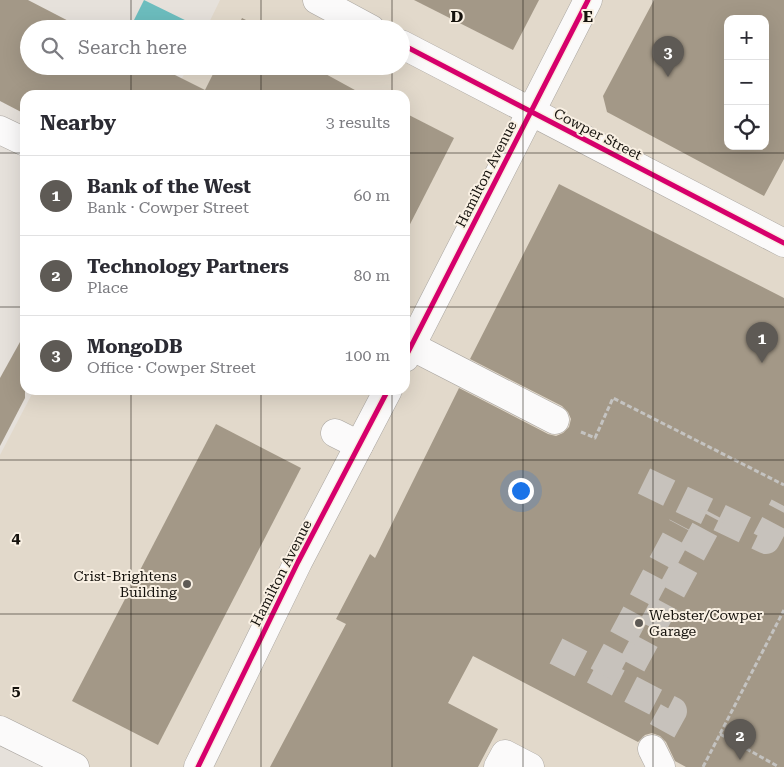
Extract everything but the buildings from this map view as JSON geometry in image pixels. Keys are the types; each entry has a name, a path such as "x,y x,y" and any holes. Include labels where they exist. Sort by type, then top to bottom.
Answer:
{"street":[{"name":"Hamilton Avenue","path":"410,342 588,0"},
{"path":"334,4 358,20"},
{"name":"Cowper Street","path":"410,49 784,243"},
{"path":"0,130 20,140"},
{"path":"410,342 555,420"},
{"name":"Hamilton Avenue","path":"198,767 298,562 385,395"},
{"path":"335,433 359,445"},
{"path":"0,730 75,767"},
{"path":"498,767 505,754 530,767"}],"path":[{"path":"595,438 613,398 784,485"},
{"path":"703,767 784,610"},
{"path":"720,734 779,767"}],"shaded area":[{"path":"220,0 784,0 784,767 87,767 0,722 0,455 31,395 410,395 410,90 176,90 184,75 410,75 410,20 210,20"}],"water":[{"path":"144,0 185,20 134,20"}],"tunnel":[{"path":"644,481 766,540 784,506"},
{"path":"632,665 713,514"},
{"path":"603,675 682,526"},
{"path":"556,651 673,711 652,749"}],"cycle path":[{"path":"410,348 588,0"},
{"path":"410,49 784,243"},
{"path":"198,767 298,562 385,395"}],"place":[{"name":"MongoDB","path":"668,77"},
{"name":"Bank of the West","path":"762,363"},
{"name":"Crist-Brightens Building","path":"187,584"},
{"name":"Webster/Cowper Garage","path":"639,623"},
{"name":"Technology Partners","path":"740,760"}]}
